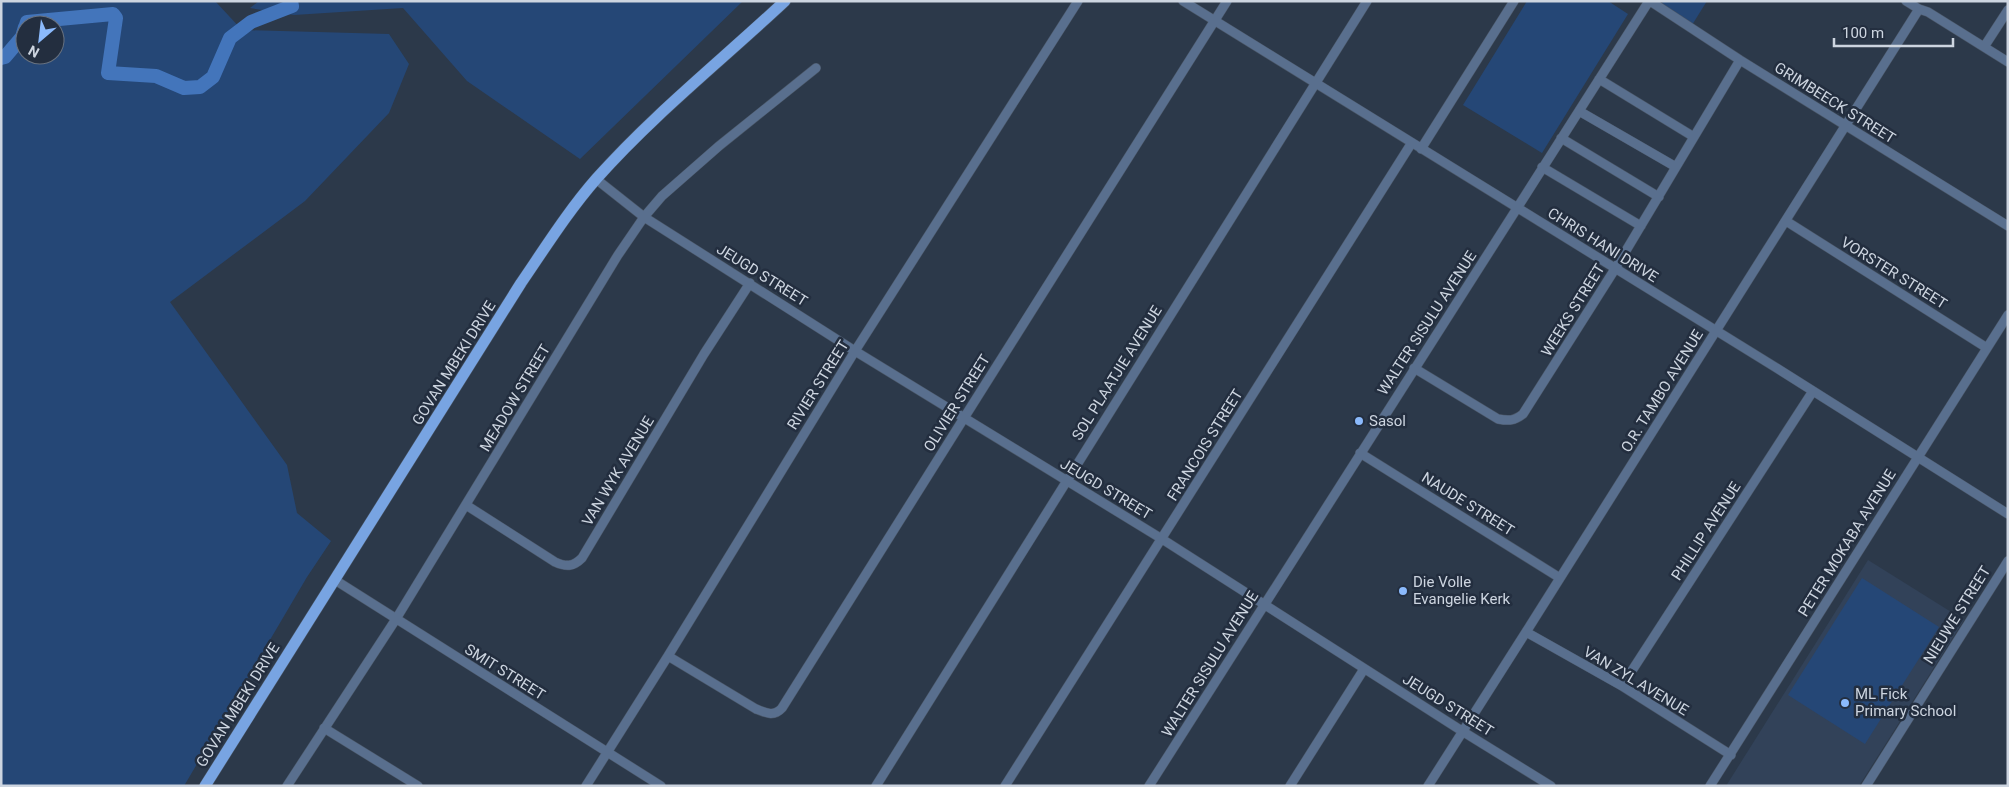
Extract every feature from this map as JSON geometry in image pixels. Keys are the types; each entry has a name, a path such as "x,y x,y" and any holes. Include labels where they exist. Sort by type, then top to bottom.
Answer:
{"main road":[{"name":"GOVAN MBEKI DRIVE","path":"204,786 521,283 567,216 596,179 677,98 785,1"}],"street":[{"name":"RIVIER STREET","path":"586,786 668,656 855,350 1078,1"},
{"name":"CHRIS HANI DRIVE","path":"1183,1 2008,514"},
{"name":"OLIVIER STREET","path":"668,656 756,709 766,713 778,713 1227,1"},
{"name":"SOL PLAATJIE AVENUE","path":"876,786 1367,1"},
{"path":"1421,149 1514,1"},
{"name":"GRIMBEECK STREET","path":"1649,1 1740,60 2008,226"},
{"name":"WALTER SISULU AVENUE","path":"1149,786 1649,1"},
{"path":"1906,1 1919,10 1928,12 2008,62"},
{"name":"O.R. TAMBO AVENUE","path":"1428,786 1919,10"},
{"path":"1984,47 2008,10"},
{"name":"WEEKS STREET","path":"1414,368 1498,419 1507,421 1516,419 1528,406 1615,269 1740,60"},
{"name":"MEADOW STREET","path":"287,786 396,619 618,255 644,217 662,196 719,146 816,68"},
{"path":"1599,79 1694,136"},
{"path":"1579,110 1676,167"},
{"path":"1561,138 1658,197"},
{"name":"FRANCOIS STREET","path":"1005,786 1411,144"},
{"path":"1542,167 1641,226"},
{"name":"JEUGD STREET","path":"596,179 644,217 964,418 1162,539 1551,786"},
{"name":"VORSTER STREET","path":"1786,221 1987,348"},
{"name":"VAN WYK AVENUE","path":"466,505 555,562 568,566 578,563 704,354 750,283"},
{"name":"PETER MOKABA AVENUE","path":"1710,786 2008,315"},
{"name":"PHILLIP AVENUE","path":"1622,686 1813,392"},
{"name":"NAUDE STREET","path":"1360,453 1560,578"},
{"name":"NIEUWE STREET","path":"1866,786 2008,560"},
{"name":"SMIT STREET","path":"335,580 661,786"},
{"name":"VAN ZYL AVENUE","path":"1526,632 1622,686 1730,754"},
{"path":"1290,786 1364,669"},
{"path":"324,728 418,786"}],"shaded area":[{"path":"1,1 215,1 242,30 389,34 409,64 389,113 305,201 170,302 287,465 297,513 331,541 307,577 184,786 1,786"},
{"path":"259,1 743,1 580,159 467,81 403,8 294,15 250,8"},
{"path":"1527,1 1608,1 1628,14 1542,153 1463,105"},
{"path":"1663,1 1707,1 1692,25 1661,5"},
{"name":"ML Fick Primary School","path":"1868,560 1964,620 1859,786 1726,786"},
{"path":"1862,578 1939,627 1865,744 1788,695"}],"waterway":[{"path":"65,18 113,14 116,18 108,73 156,76 184,88 200,87 213,77 230,38 251,22 292,6 291,1"},
{"path":"1,58 5,57 15,45"}],"place":[{"name":"Sasol","path":"1359,421"},
{"name":"Die Volle Evangelie Kerk","path":"1403,591"},
{"name":"ML Fick Primary School","path":"1845,703"}]}
